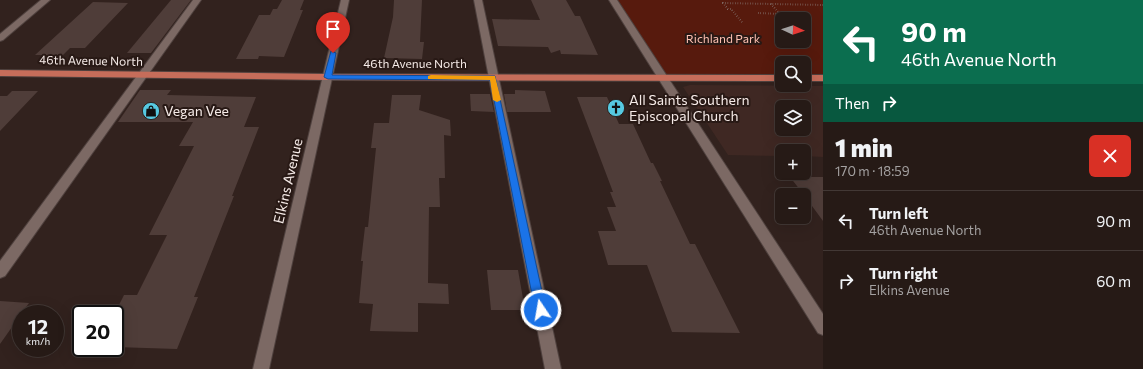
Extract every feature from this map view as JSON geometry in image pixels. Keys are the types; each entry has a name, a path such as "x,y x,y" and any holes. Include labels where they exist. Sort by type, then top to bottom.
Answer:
{"main road":[{"name":"46th Avenue North","path":"0,73 328,77 775,78"},
{"path":"811,78 823,79"}],"street":[{"path":"0,38 46,0"},
{"path":"0,272 197,0"},
{"name":"Elkins Avenue","path":"261,369 328,77 344,0"},
{"path":"478,0 553,369"},
{"path":"613,0 823,328"}],"path":[{"path":"742,22 731,9 728,9 722,3 823,5"},
{"path":"758,13 780,14 770,4"}],"shaded area":[{"path":"690,85 775,86 775,92 811,92 811,86 823,86 823,157 811,156 811,144 775,144 775,156 728,155 683,87"}],"green space":[{"name":"Richland Park","path":"613,0 823,0 823,78 811,78 811,56 775,56 775,78 662,77"}],"building":[{"path":"171,0 191,0 151,53 127,53"},
{"path":"282,0 304,0 300,10 303,10 284,57 259,56 258,59 236,59 259,15 270,15 273,9 277,9"},
{"path":"394,0 422,0 420,42 424,42 422,59 384,58 393,17"},
{"path":"531,0 566,0 575,16 580,16 598,55 561,54 560,50 551,53 548,47 498,46 492,19 540,20"},
{"path":"93,2 128,3 85,48 70,48 63,55 35,55"},
{"path":"140,90 171,90 167,95 256,97 244,127 259,127 232,196 234,196 194,297 198,297 177,349 124,347 124,305 119,305 124,295 137,295 167,235 149,235 194,146 179,146 193,122 118,122"},
{"path":"515,90 545,91 551,112 507,112 504,94 515,94"},
{"path":"12,91 38,91 0,131 0,96 7,96"},
{"path":"470,94 490,94 494,112 471,111"},
{"path":"392,95 421,95 419,110 450,120 451,136 444,135 445,178 439,178 440,207 429,207 428,283 448,284 449,304 418,303 418,332 370,331 373,304 359,303 363,261 361,261 365,227 368,227 376,148 371,148 374,123 389,123"},
{"path":"577,97 607,97 619,124 633,124 651,163 653,163 662,181 660,181 690,244 695,244 740,333 672,332 647,265 608,265 598,231 616,231 607,207 616,207 610,192 613,192"},
{"path":"811,177 823,177 823,221 811,205 811,188 799,188 792,180 811,180"},
{"path":"487,270 518,270 525,310 491,310"},
{"path":"0,301 29,303 28,305 12,305 12,327 0,344"}],"slow traffic":[{"path":"431,77 493,78 497,100"}],"place":[{"name":"All Saints Southern Episcopal Church","path":"616,108"},
{"name":"Vegan Vee","path":"151,111"}],"route":[{"path":"333,53 328,77 493,78 541,310"}]}
